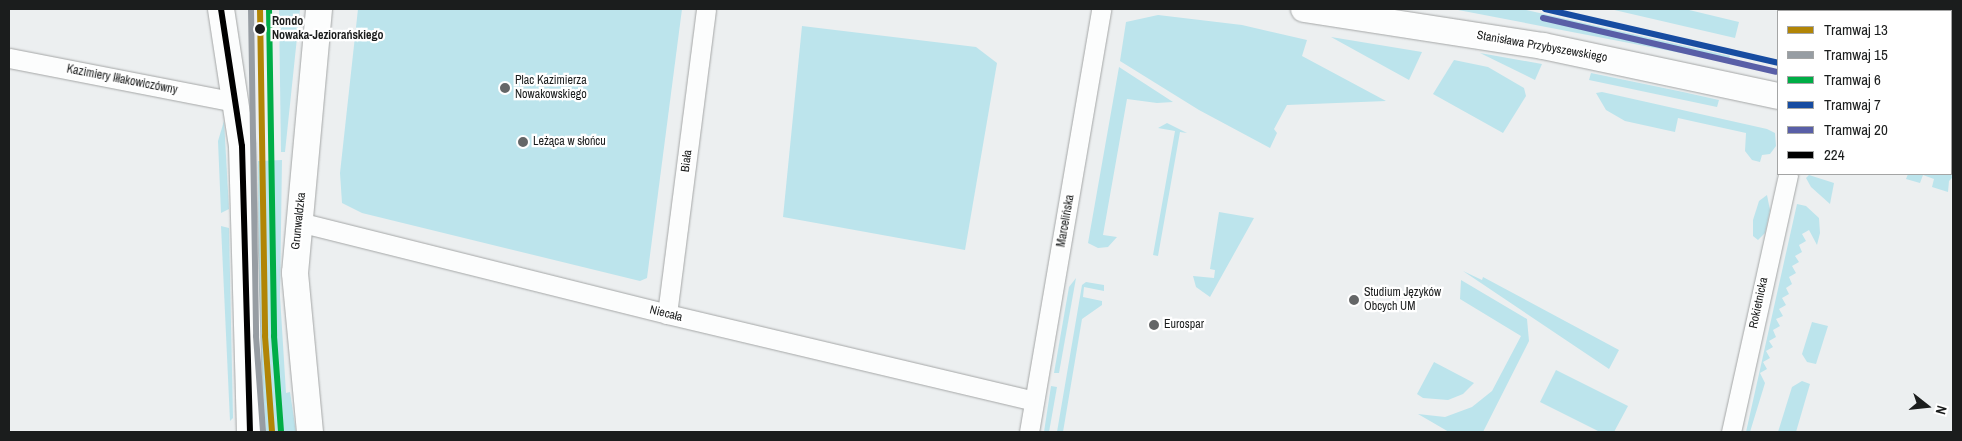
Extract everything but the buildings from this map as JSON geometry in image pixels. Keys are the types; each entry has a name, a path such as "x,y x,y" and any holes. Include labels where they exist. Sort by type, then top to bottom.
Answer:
{"street":[{"path":"221,9 242,146 250,432"},
{"name":"Grunwaldzka","path":"310,432 295,300 299,222 319,9"},
{"name":"Biała","path":"667,314 706,9"},
{"name":"Marcelińska","path":"1028,432 1102,9"},
{"name":"Stanisława Przybyszewskiego","path":"1304,9 1552,48 1777,96"},
{"name":"Kazimiery Iłłakowiczówny","path":"9,58 236,102"},
{"name":"Rokietnicka","path":"1731,432 1788,175"},
{"name":"Niecała","path":"299,222 667,314 1034,401"}],"shaded area":[{"path":"279,9 300,9 285,152 281,152"},
{"name":"Plac Kazimierza Nowakowskiego","path":"358,9 682,9 647,278 640,281 362,213 342,203 340,173"},
{"path":"1453,9 1522,9 1730,56 1728,62"},
{"path":"1610,9 1685,9 1739,22 1735,38"},
{"path":"1158,15 1242,25 1307,40 1302,56 1386,101 1287,105 1274,129 1277,133 1270,148 1199,110 1120,61 1126,22"},
{"path":"802,26 976,47 997,63 965,250 783,217"},
{"path":"1331,37 1422,52 1409,80"},
{"path":"1480,53 1542,64 1535,80"},
{"path":"1454,60 1488,67 1524,88 1526,96 1503,133 1433,94"},
{"path":"1119,67 1173,102 1157,103 1127,99 1103,235 1117,237 1108,247 1098,248 1088,243"},
{"path":"1591,73 1719,100 1717,107 1589,80"},
{"path":"1602,92 1767,129 1775,133 1776,146 1770,154 1762,155 1760,162 1752,160 1745,151 1746,133 1678,118 1675,132 1625,121 1606,110 1596,93"},
{"path":"224,121 229,209 221,213 218,141"},
{"path":"1167,123 1187,133 1180,132 1158,256 1153,255 1175,131 1158,128"},
{"path":"282,160 280,296 286,393 290,392 296,432 266,432 259,330 258,161"},
{"path":"1952,172 1953,177 1949,181 1948,192 1932,187 1934,179 1923,175 1952,175"},
{"path":"1809,175 1834,183 1830,204 1811,187 1806,178"},
{"path":"1908,175 1923,175 1920,183 1906,179"},
{"path":"1767,195 1770,210 1765,233 1758,240 1753,236 1753,220 1759,201"},
{"path":"1797,204 1806,206 1819,218 1820,233 1817,245 1809,230 1802,234 1806,241 1799,245 1802,252 1795,256 1799,262 1792,266 1796,273 1789,277 1792,284 1786,288 1789,294 1782,298 1786,305 1779,309 1783,316 1776,319 1780,326 1773,330 1776,337 1769,341 1773,347 1766,351 1770,358 1763,362 1767,369 1760,373 1765,383 1750,432 1746,432"},
{"path":"1219,212 1254,218 1210,297 1196,287 1193,276 1214,278 1215,270 1210,269"},
{"path":"221,226 229,228 233,418 230,421"},
{"path":"1463,271 1482,280 1483,277 1619,350 1609,369"},
{"path":"1076,278 1059,373 1054,373 1069,287"},
{"path":"1461,280 1527,319 1529,341 1483,432 1449,432 1418,414 1445,417 1472,407 1492,391 1521,336 1460,299"},
{"path":"1086,282 1104,285 1104,291 1084,287 1083,297 1102,301 1102,305 1082,319 1063,432 1057,432 1082,285"},
{"path":"1812,322 1828,326 1816,364 1807,362 1802,354"},
{"path":"1434,362 1474,383 1463,394 1448,400 1423,398 1417,394"},
{"path":"1556,370 1628,406 1614,432 1600,432 1540,402"},
{"path":"1802,381 1810,384 1796,432 1778,432 1792,387"},
{"path":"1051,386 1057,387 1049,432 1044,432"}],"tram line":[{"name":"15","path":"251,9 256,336 263,432"},
{"name":"13","path":"260,9 265,336 272,432"},
{"name":"6","path":"269,9 274,336 281,431"},
{"name":"7","path":"1545,9 1777,63"},
{"name":"20","path":"1543,18 1776,72"}],"transit line":[{"name":"224","path":"221,9 242,146 250,432"}],"place":[{"name":"Rondo Nowaka-Jeziorańskiego","path":"260,29"},
{"name":"Plac Kazimierza Nowakowskiego","path":"505,88"},
{"name":"Leżąca w słońcu","path":"523,142"},
{"name":"Studium Języków Obcych UM","path":"1354,300"},
{"name":"Eurospar","path":"1154,325"}]}
